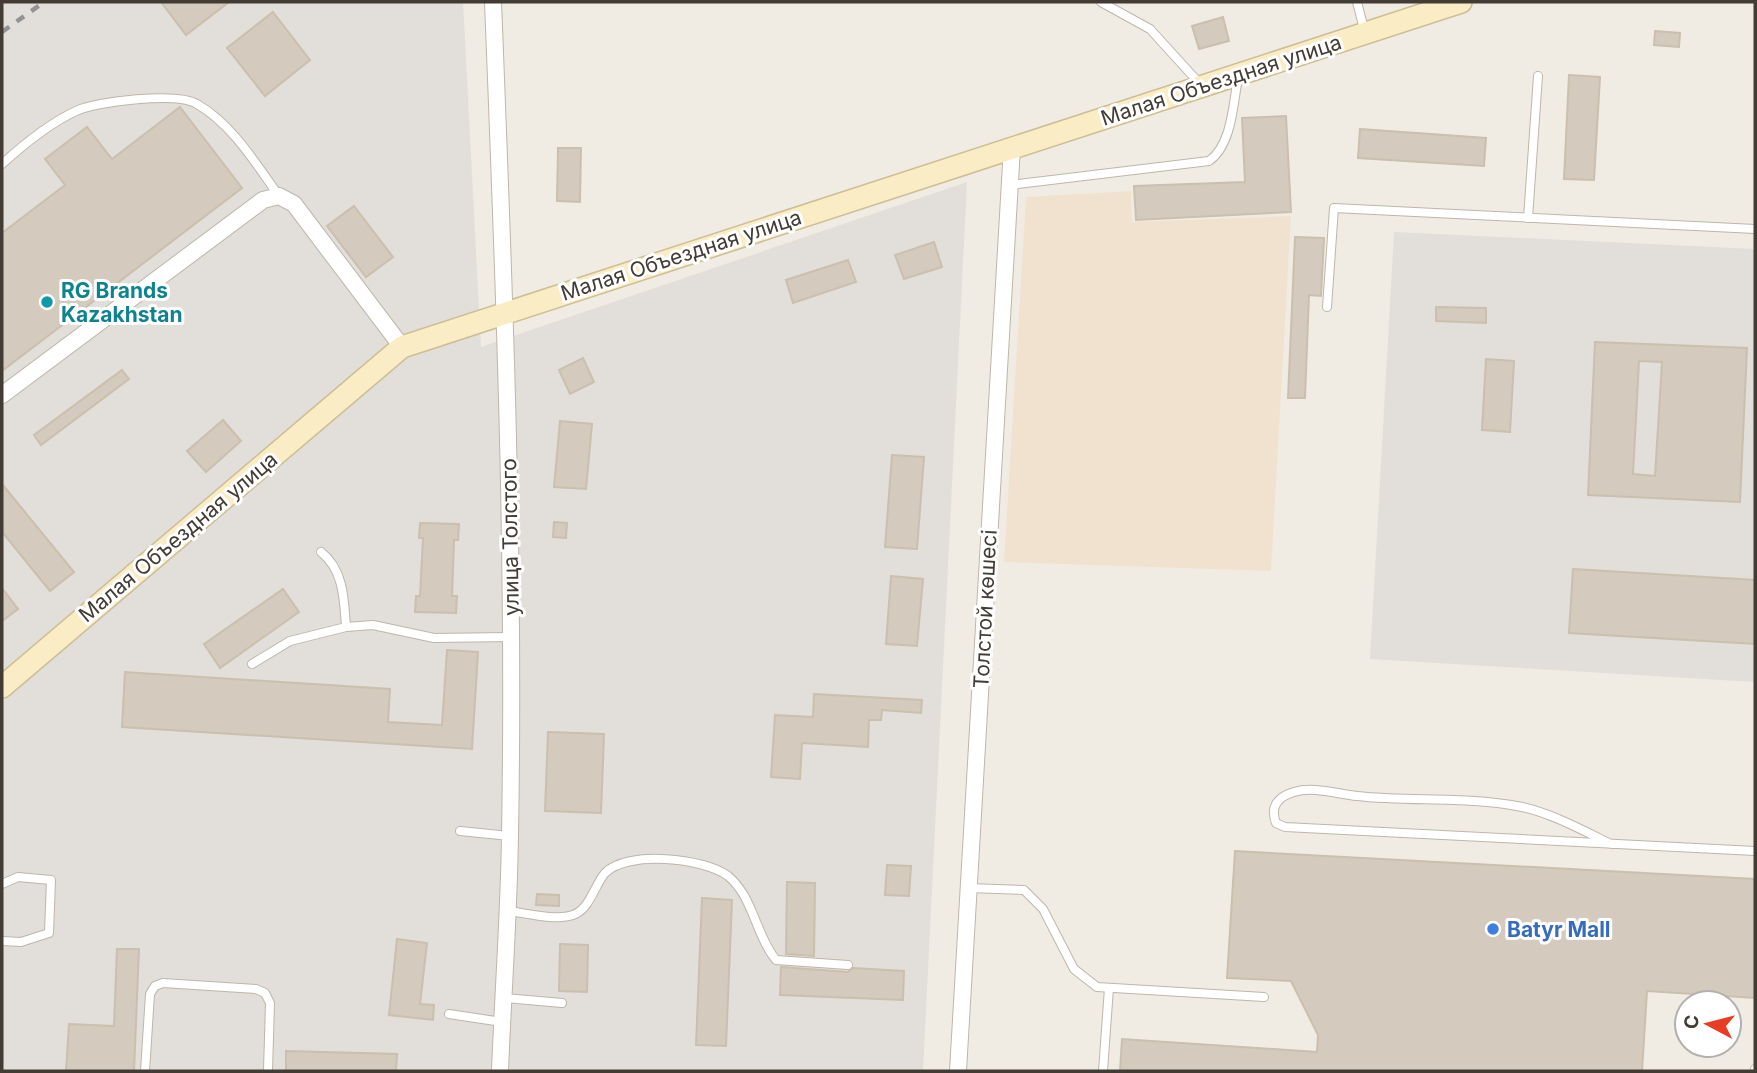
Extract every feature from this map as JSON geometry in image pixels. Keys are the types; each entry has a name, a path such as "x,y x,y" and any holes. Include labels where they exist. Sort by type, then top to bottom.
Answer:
{"street":[{"name":"улица Толстого","path":"494,2 505,312 512,637 508,911 500,1071"},
{"name":"Малая Объездная улица","path":"2,687 402,347 1461,2"},
{"name":"Толстой көшесі","path":"958,1071 1012,147"},
{"path":"2,394 263,200 279,196 294,204 402,347"}],"lane":[{"path":"1101,2 1150,29 1202,86"},
{"path":"1357,2 1365,33"},
{"path":"1010,185 1209,161 1217,156 1225,141 1239,74"},
{"path":"1528,218 1538,76"},
{"path":"2,164 78,110 162,97 182,97 199,104 243,145 279,196"},
{"path":"1326,307 1334,208 1755,229"},
{"path":"320,552 331,560 342,586 346,627"},
{"path":"252,664 290,640 346,627 373,625 433,638 512,637"},
{"path":"1611,844 1566,822 1522,807 1358,796 1316,790 1294,792 1281,799 1275,803 1272,814 1276,823 1285,827 1611,844 1755,851"},
{"path":"460,831 510,835"},
{"path":"508,911 573,915 584,908 605,874 619,863 639,858 673,861 712,868 728,877 741,892 776,960 848,965"},
{"path":"2,884 18,877 51,880 48,933 21,942 2,941"},
{"path":"969,888 1024,890 1043,909 1074,969 1097,987 1264,998"},
{"path":"145,1071 150,993 155,986 163,983 256,989 265,993 270,1003 268,1071"},
{"path":"1103,1071 1109,988"},
{"path":"504,998 562,1003"},
{"path":"449,1014 502,1022"}],"shaded area":[{"path":"2,2 463,2 481,347 967,182 923,1071 2,1071"},
{"path":"1131,191 1132,222 1291,216 1271,571 1004,562 1026,197"},
{"path":"1394,232 1755,249 1755,682 1370,659"}],"building":[{"path":"161,2 229,2 186,35"},
{"path":"273,12 310,60 265,96 227,48"},
{"path":"1223,17 1229,41 1199,49 1192,26"},
{"path":"1655,31 1680,33 1679,47 1654,45"},
{"path":"1569,75 1600,77 1594,180 1564,179"},
{"name":"RG Brands Kazakhstan","path":"180,107 242,188 2,371 2,233 65,185 45,159 87,127 112,159"},
{"path":"1286,116 1291,212 1136,220 1134,186 1245,182 1242,118"},
{"path":"1360,129 1486,138 1484,166 1358,158"},
{"path":"558,148 581,148 580,202 557,201"},
{"path":"354,206 393,257 366,277 327,226"},
{"path":"1295,237 1324,238 1321,296 1309,295 1305,398 1288,398"},
{"path":"934,242 942,267 904,279 895,255"},
{"path":"848,260 856,282 793,303 786,280"},
{"path":"1436,307 1486,308 1486,323 1436,321"},
{"path":"1595,342 1747,348 1740,502 1588,495","holes":["1639,361 1662,362 1655,476 1633,474"]},
{"path":"583,358 594,382 570,394 559,370"},
{"path":"1486,359 1514,361 1510,432 1482,430"},
{"path":"122,370 129,379 41,445 34,435"},
{"path":"223,420 241,441 206,472 187,451"},
{"path":"560,421 592,424 586,489 554,487"},
{"path":"892,455 924,457 917,549 885,547"},
{"path":"2,484 74,572 50,591 2,532"},
{"path":"554,522 567,523 566,538 553,537"},
{"path":"420,523 459,524 458,540 454,540 452,596 457,596 456,613 415,612 416,596 420,596 423,538 419,538"},
{"path":"1573,569 1755,580 1755,644 1569,633"},
{"path":"891,576 923,579 917,646 886,644"},
{"path":"2,588 18,609 2,621"},
{"path":"283,589 299,612 220,668 204,644"},
{"path":"447,650 478,652 472,749 122,727 125,672 390,689 388,722 442,725"},
{"path":"814,694 922,700 921,713 882,710 881,720 869,720 868,747 802,743 800,779 771,777 775,715 813,717"},
{"path":"548,732 604,734 601,813 545,811"},
{"name":"Batyr Mall","path":"1235,851 1755,879 1755,998 1743,997 1743,989 1673,989 1673,993 1647,991 1642,1071 1120,1071 1122,1039 1317,1052 1318,1035 1291,981 1227,978"},
{"path":"887,865 911,866 909,896 885,895"},
{"path":"787,882 815,883 814,956 786,954"},
{"path":"537,894 559,895 559,906 536,905"},
{"path":"702,898 732,900 726,1046 696,1045"},
{"path":"397,939 427,943 420,1004 434,1005 433,1020 389,1015"},
{"path":"560,944 588,945 587,992 559,991"},
{"path":"117,949 139,949 134,1071 66,1071 69,1024 114,1026"},
{"path":"781,967 848,972 853,968 904,971 903,1000 780,995"},
{"path":"286,1051 397,1054 396,1071 286,1071"}],"railway":[{"path":"2,32 44,2"}],"place":[{"name":"RG Brands Kazakhstan","path":"47,302"},
{"name":"Batyr Mall","path":"1493,929"}]}
